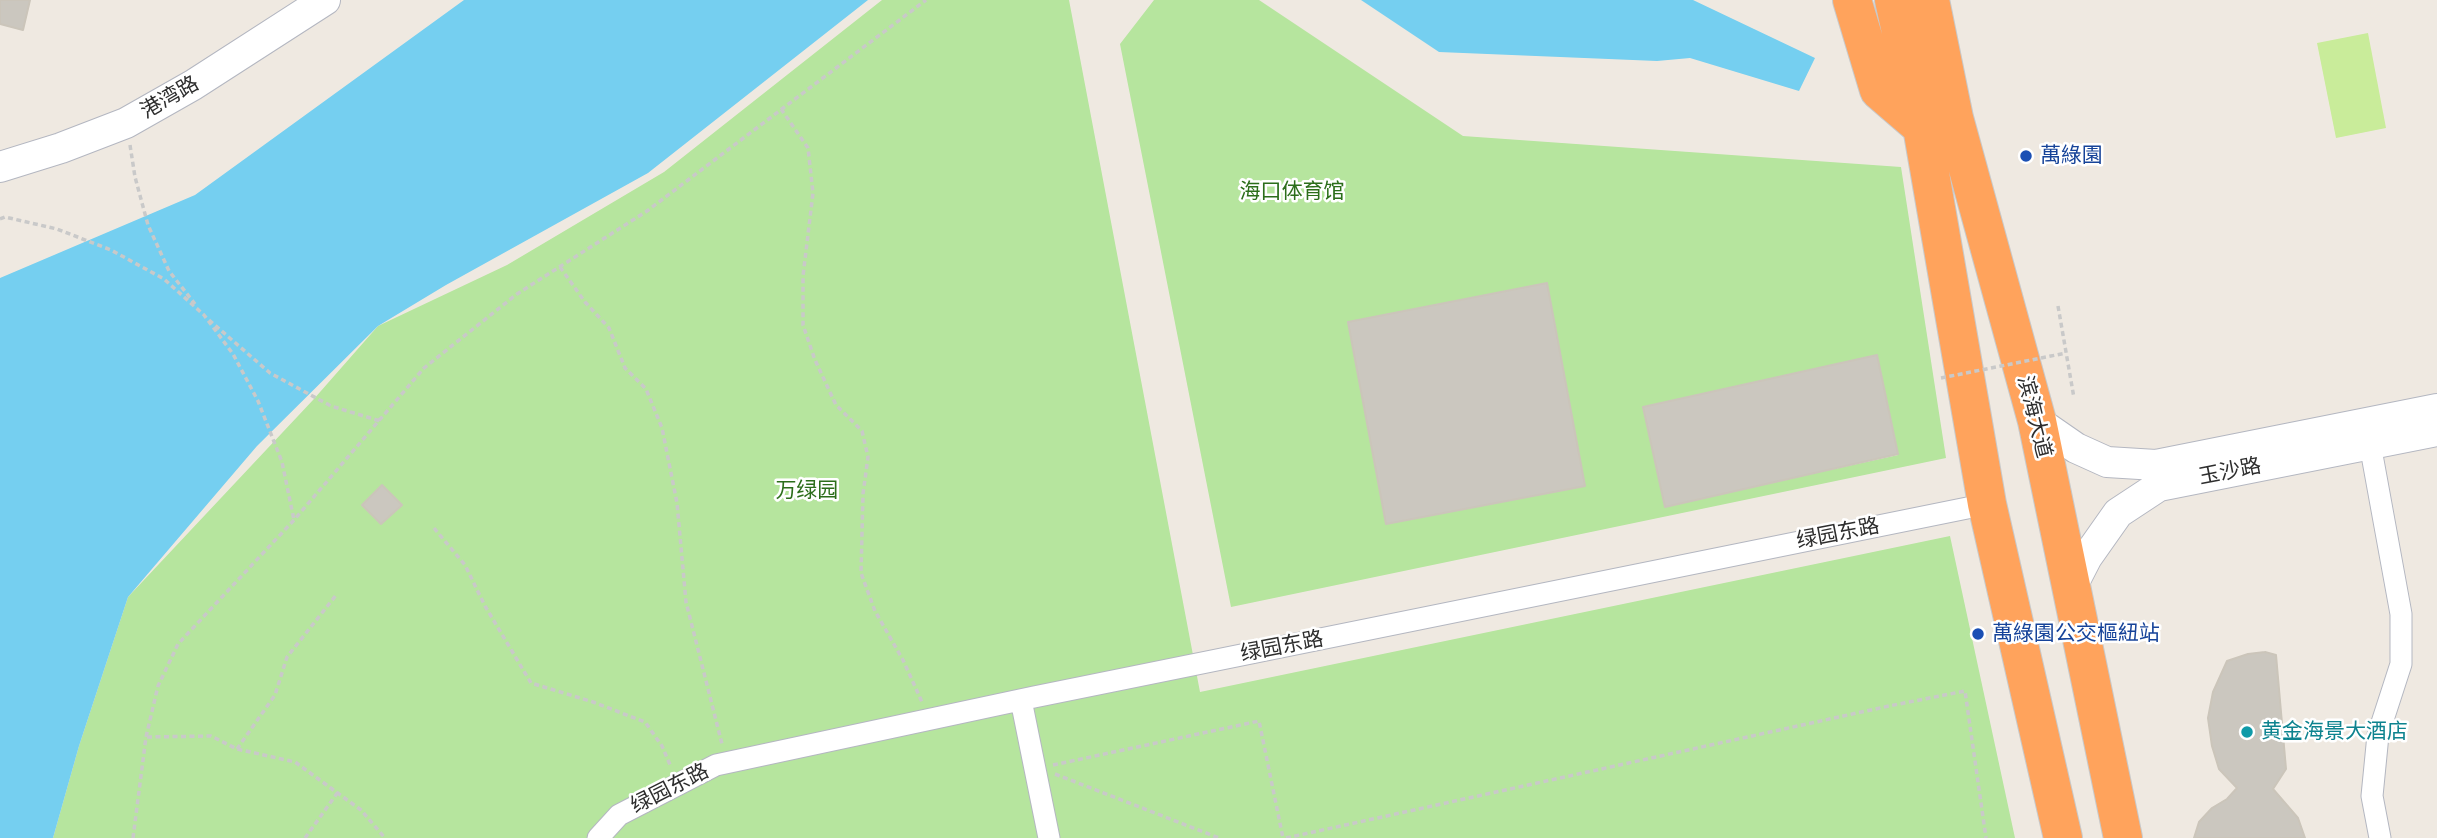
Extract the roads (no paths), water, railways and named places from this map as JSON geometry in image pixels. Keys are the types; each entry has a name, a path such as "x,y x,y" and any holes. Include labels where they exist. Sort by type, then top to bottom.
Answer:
{"highway":[{"path":"1852,0 1879,90 1922,127"},
{"path":"1871,0 1890,74 1922,127"},
{"path":"1894,0 1922,127 1987,504 2063,838"},
{"name":"滨海大道","path":"1930,0 1954,118 2037,421 2123,838"}],"main road":[{"name":"港湾路","path":"0,167 61,148 126,123 193,85 325,0"},
{"name":"玉沙路","path":"2037,421 2076,449 2107,463 2156,466 2437,409"},
{"name":"玉沙路","path":"2071,588 2087,557 2118,513 2159,486 2437,431"}],"street":[{"path":"2370,444 2401,614 2401,664 2378,735 2373,784 2372,796 2381,838"},
{"name":"绿园东路","path":"598,838 619,815 716,765 1021,700 1987,504"},
{"path":"1021,700 1049,838"}],"water":[{"path":"464,0 868,0 648,173 446,285 378,326 257,446 128,597 79,746 53,838 0,838 0,278 195,195"},
{"path":"1361,0 1693,0 1815,58 1799,91 1690,58 1657,61 1439,52"}],"place":[{"name":"萬綠園","path":"2026,156"},
{"name":"萬綠園公交樞紐站","path":"1978,634"},
{"name":"黄金海景大酒店","path":"2247,732"}],"park label":[{"name":"海口体育馆","path":"1292,192"},
{"name":"万绿园","path":"807,491"}]}
